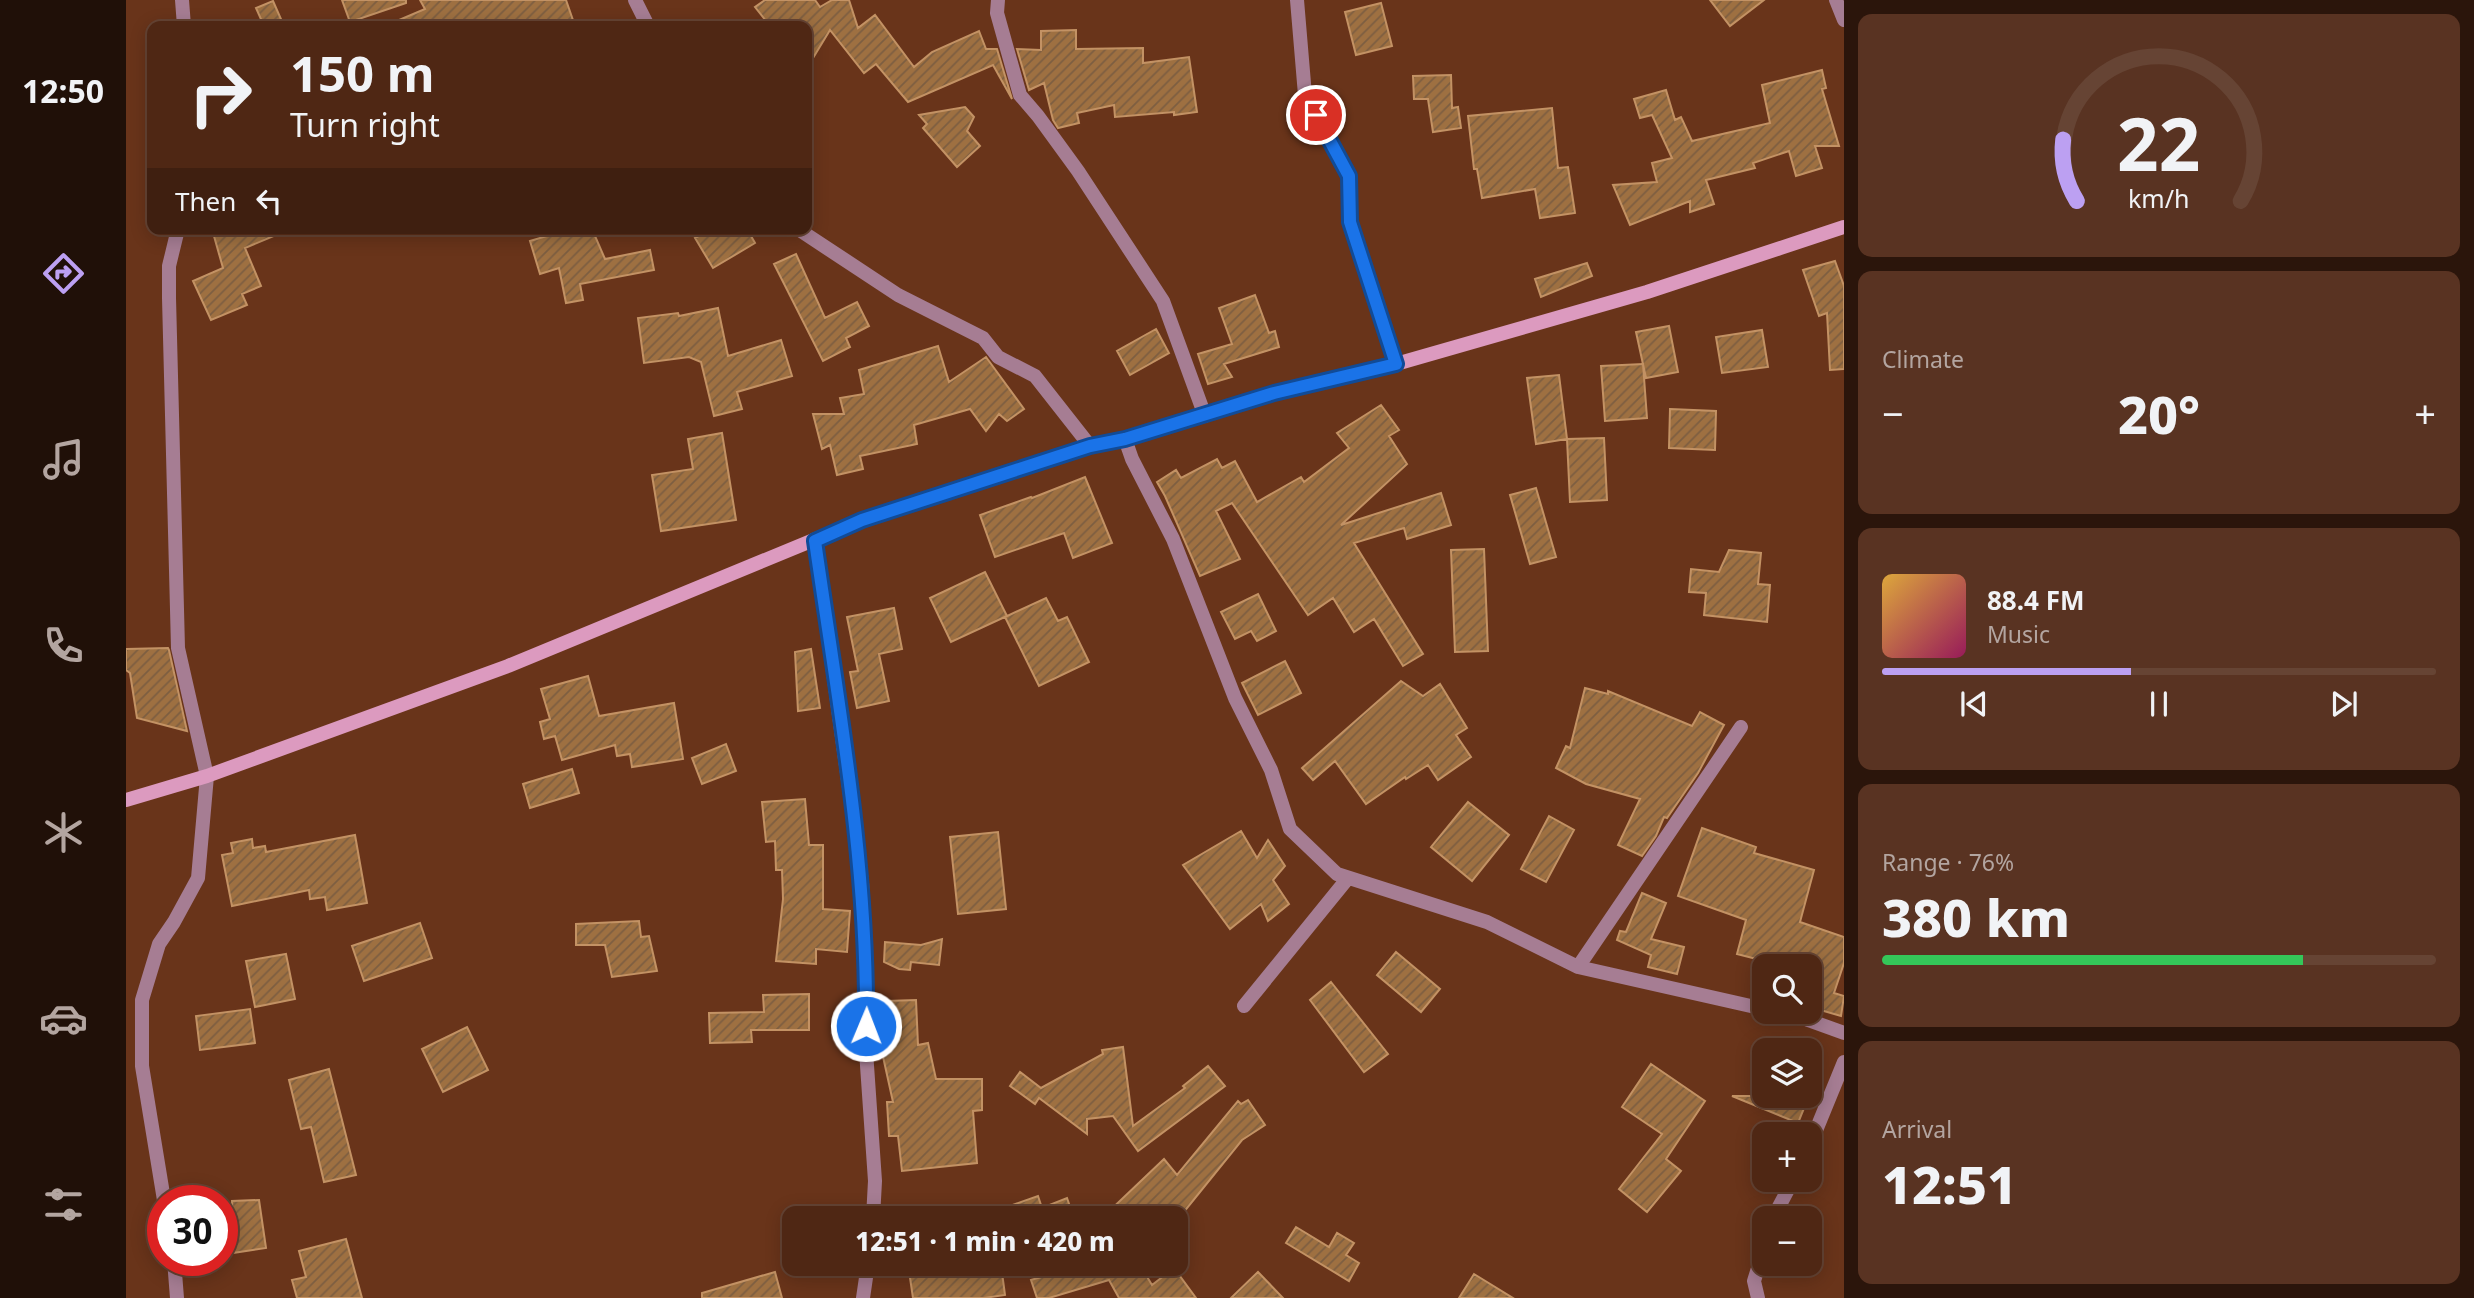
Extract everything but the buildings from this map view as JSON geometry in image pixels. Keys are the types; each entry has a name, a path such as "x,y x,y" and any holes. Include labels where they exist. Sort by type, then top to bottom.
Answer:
{"street":[{"path":"182,0 184,21"},
{"path":"635,0 646,21"},
{"path":"998,0 997,13 1020,95 1078,171 1163,301 1205,416"},
{"path":"1297,0 1305,95 1349,176 1350,222 1396,364"},
{"path":"1836,0 1844,20"},
{"path":"126,800 207,776 508,666 862,520 1090,446 1125,439 1274,393 1396,364 1647,292 1844,227"},
{"path":"162,1185 142,1066 142,1000 159,944 198,878 207,776 178,648 169,298 169,266 177,235"},
{"path":"807,235 898,295 983,338 998,357 1035,376 1090,446"},
{"path":"1125,439 1132,459 1173,539 1235,698 1271,769 1290,829 1337,874 1487,922 1578,967 1752,1006"},
{"path":"815,541 862,882 867,977 866,1051 875,1181 874,1206"},
{"path":"1578,967 1741,727"},
{"path":"1244,1006 1348,878"},
{"path":"1819,1024 1844,1033"},
{"path":"1819,1122 1844,1062"},
{"path":"175,1276 177,1298"},
{"path":"863,1298 866,1276"},
{"path":"1756,1276 1754,1281 1758,1298"}],"route":[{"path":"866,1026 867,977 862,882 815,541 862,520 1090,446 1205,416 1274,393 1396,364 1350,222 1349,176 1316,115"}]}
